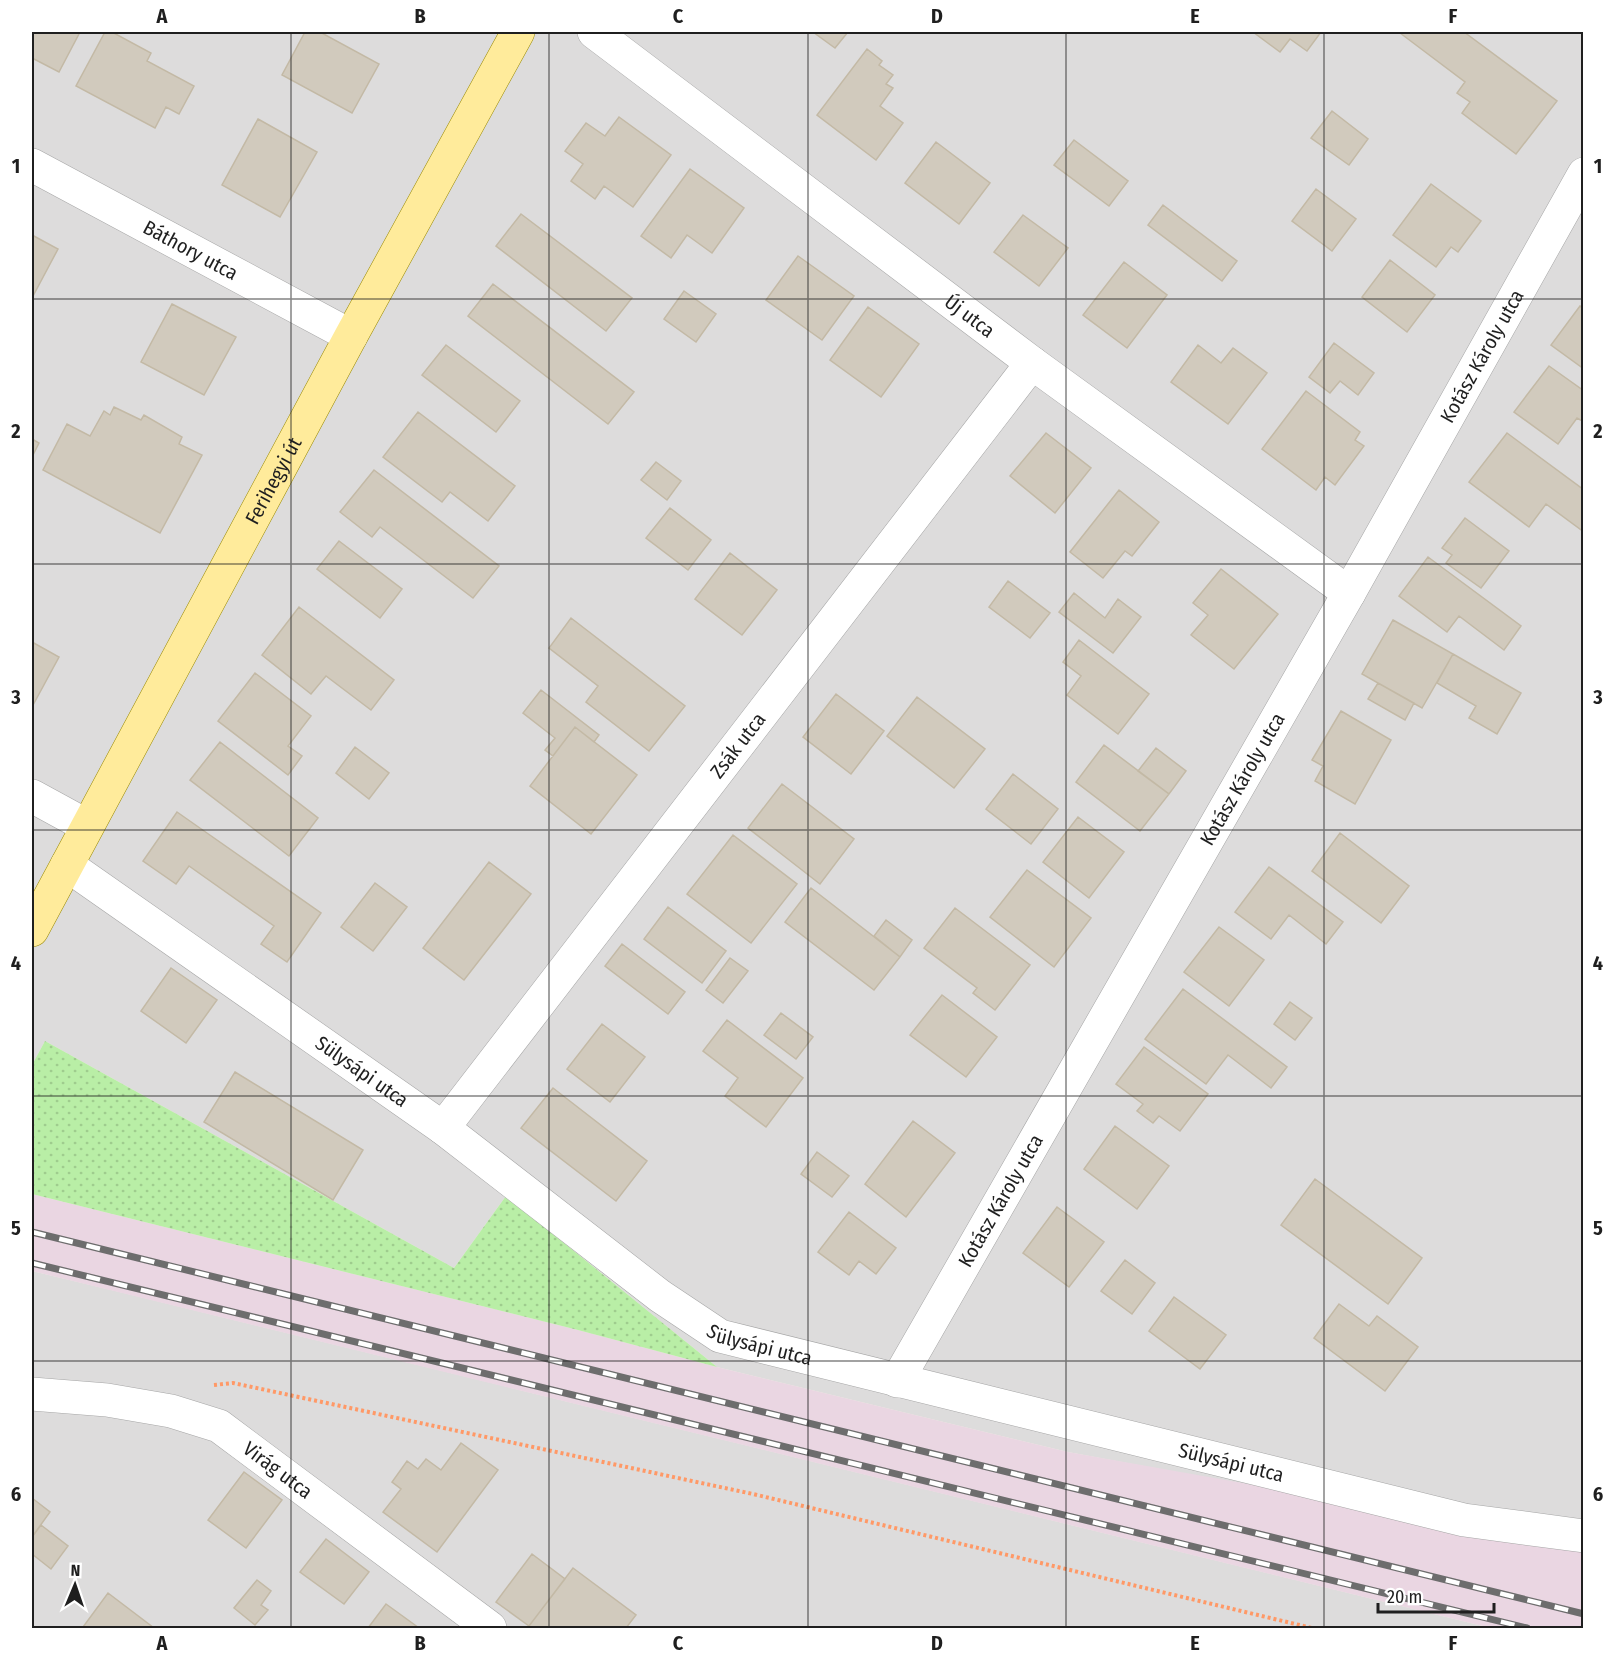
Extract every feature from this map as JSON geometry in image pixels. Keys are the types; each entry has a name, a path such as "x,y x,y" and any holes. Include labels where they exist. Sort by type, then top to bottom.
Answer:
{"main road":[{"name":"Ferihegyi út","path":"32,930 351,336 518,32"}],"street":[{"name":"Új utca","path":"594,32 1032,363 1349,593"},
{"name":"Báthory utca","path":"32,165 351,336"},
{"name":"Kotász Károly utca","path":"897,1381 1349,593 1584,174"},
{"name":"Zsák utca","path":"443,1128 1032,363"},
{"path":"32,796 87,826"},
{"name":"Sülysápi utca","path":"67,865 443,1128 660,1296 720,1336 1464,1520 1584,1536"},
{"name":"Virág utca","path":"32,1394 107,1400 171,1411 219,1426 490,1629"}],"path":[{"path":"171,1411 208,1385 233,1383 753,1494 1312,1629"}],"shaded area":[{"path":"32,32 1583,32 1583,1548 1068,1452 717,1367 506,1196 454,1268 45,1041 32,1065"},
{"path":"32,1194 578,1330 717,1367 1068,1452 1506,1530 1583,1548 1583,1628 1491,1628 32,1271"},
{"path":"32,1271 132,1295 1491,1628 32,1628"}],"green space":[{"path":"45,1041 454,1268 506,1196 717,1367 578,1330 32,1194 32,1065"}],"building":[{"path":"32,32 80,32 59,72 32,58"},
{"path":"105,32 112,32 151,53 147,61 194,86 179,114 166,107 155,128 76,86"},
{"path":"305,32 320,32 379,64 352,113 282,75"},
{"path":"813,32 848,32 835,48"},
{"path":"1253,32 1321,32 1307,51 1290,39 1280,52"},
{"path":"1464,32 1557,101 1516,154 1462,113 1470,102 1457,93 1465,82 1400,33"},
{"path":"867,49 882,61 879,65 893,75 886,84 893,88 880,106 903,123 876,160 817,115"},
{"path":"1332,111 1368,139 1349,165 1311,138"},
{"path":"619,117 671,155 633,207 604,186 595,199 571,181 583,164 565,151 586,123 605,136"},
{"path":"258,119 317,152 280,217 222,185"},
{"path":"1074,140 1128,181 1109,206 1054,165"},
{"path":"936,142 990,183 959,224 905,183"},
{"path":"690,169 744,208 712,253 687,235 671,258 641,236"},
{"path":"1431,184 1481,221 1458,252 1451,247 1436,267 1393,235"},
{"path":"1316,189 1356,219 1332,251 1292,221"},
{"path":"1163,205 1237,261 1222,281 1148,225"},
{"path":"521,214 632,298 606,331 496,246"},
{"path":"1023,215 1068,248 1039,286 994,252"},
{"path":"32,235 58,249 32,298"},
{"path":"798,256 854,296 822,340 766,300"},
{"path":"1390,260 1435,295 1407,332 1362,297"},
{"path":"1124,262 1167,295 1127,348 1083,315"},
{"path":"493,284 634,392 608,424 468,316"},
{"path":"684,291 716,314 696,342 664,319"},
{"path":"172,304 236,337 204,395 141,362"},
{"path":"1580,306 1584,308 1584,369 1551,345"},
{"path":"868,307 919,344 881,397 830,360"},
{"path":"1334,343 1374,373 1358,395 1340,381 1330,393 1309,377"},
{"path":"446,345 520,401 496,432 422,375"},
{"path":"1198,345 1221,363 1233,348 1267,373 1228,424 1171,382"},
{"path":"1549,366 1584,391 1584,422 1577,418 1558,444 1514,412"},
{"path":"1306,391 1360,432 1355,440 1364,446 1335,485 1325,477 1316,490 1262,449"},
{"path":"114,407 141,420 144,415 182,437 179,444 202,455 160,533 43,470 67,424 90,436 104,411 110,415"},
{"path":"418,412 515,486 488,521 450,492 442,502 383,457"},
{"path":"1046,433 1091,468 1055,513 1010,476"},
{"path":"1507,433 1584,490 1584,532 1546,504 1529,527 1469,482"},
{"path":"32,439 39,443 32,457"},
{"path":"656,462 681,481 667,500 641,480"},
{"path":"374,470 499,566 473,598 380,527 372,537 340,512"},
{"path":"1119,490 1159,522 1132,556 1125,551 1103,578 1070,552"},
{"path":"670,508 711,540 688,570 646,538"},
{"path":"1465,518 1509,551 1481,588 1446,563 1452,555 1442,548"},
{"path":"339,541 402,589 380,618 317,569"},
{"path":"730,553 777,590 742,635 695,599"},
{"path":"1428,557 1521,626 1504,650 1459,616 1447,632 1399,596"},
{"path":"1221,569 1278,614 1234,669 1191,635 1208,615 1193,603"},
{"path":"1008,581 1050,613 1030,638 989,607"},
{"path":"1074,593 1105,618 1118,599 1141,617 1113,653 1059,612"},
{"path":"299,607 394,680 371,710 326,676 311,694 262,655"},
{"path":"571,618 685,706 649,751 586,702 598,686 549,648"},
{"path":"1393,620 1453,654 1422,708 1362,674"},
{"path":"1079,640 1149,694 1118,734 1067,695 1081,676 1063,662"},
{"path":"32,642 59,657 32,707"},
{"path":"1453,654 1521,693 1497,734 1469,718 1476,706 1437,683"},
{"path":"255,673 311,716 288,746 302,756 288,775 218,721"},
{"path":"1378,683 1414,703 1405,720 1368,699"},
{"path":"541,690 599,735 594,742 575,727 553,756 545,750 555,738 523,713"},
{"path":"836,694 884,731 851,774 803,737"},
{"path":"917,697 985,749 954,788 887,736"},
{"path":"1341,711 1391,740 1355,804 1315,781 1323,766 1312,760"},
{"path":"575,727 637,775 591,834 530,786"},
{"path":"220,742 318,818 289,856 190,780"},
{"path":"1104,745 1169,794 1140,831 1076,782"},
{"path":"355,747 389,773 369,799 336,773"},
{"path":"1156,748 1186,771 1169,794 1138,771"},
{"path":"1013,774 1058,809 1031,844 986,809"},
{"path":"782,784 854,839 820,884 748,828"},
{"path":"177,812 321,913 287,962 261,944 274,926 189,866 176,884 143,861"},
{"path":"1078,817 1124,852 1089,898 1043,862"},
{"path":"1340,833 1409,886 1381,923 1312,871"},
{"path":"733,835 797,884 751,943 687,894"},
{"path":"489,862 531,894 464,980 423,948"},
{"path":"1269,867 1343,922 1326,944 1289,915 1271,939 1235,912"},
{"path":"1027,870 1091,918 1054,967 990,917"},
{"path":"375,883 407,907 373,951 341,927"},
{"path":"811,888 900,957 874,990 785,922"},
{"path":"668,907 726,951 702,983 644,939"},
{"path":"955,908 1030,965 995,1010 973,993 977,988 924,948"},
{"path":"886,920 912,940 900,957 874,936"},
{"path":"1219,927 1264,960 1229,1006 1184,972"},
{"path":"622,944 685,992 668,1014 605,966"},
{"path":"730,958 748,971 723,1003 706,990"},
{"path":"171,968 217,1000 186,1043 141,1011"},
{"path":"1183,989 1287,1067 1271,1088 1228,1055 1206,1084 1145,1039"},
{"path":"942,995 997,1037 966,1077 910,1035"},
{"path":"1290,1002 1312,1018 1295,1040 1274,1024"},
{"path":"781,1013 813,1037 796,1059 764,1035"},
{"path":"727,1020 803,1078 766,1127 725,1096 738,1078 703,1051"},
{"path":"602,1024 645,1057 610,1102 567,1069"},
{"path":"1144,1047 1208,1094 1180,1131 1159,1116 1153,1123 1137,1111 1143,1104 1116,1084"},
{"path":"235,1072 363,1150 333,1200 204,1122"},
{"path":"553,1088 647,1161 616,1201 521,1128"},
{"path":"913,1121 955,1153 906,1217 865,1184"},
{"path":"1115,1126 1169,1166 1137,1209 1084,1169"},
{"path":"817,1152 849,1176 832,1197 801,1174"},
{"path":"1315,1179 1422,1258 1388,1304 1281,1225"},
{"path":"1057,1207 1104,1242 1069,1287 1023,1253"},
{"path":"849,1212 896,1248 876,1274 859,1261 849,1275 818,1252"},
{"path":"1125,1260 1155,1283 1132,1314 1101,1291"},
{"path":"1174,1297 1226,1335 1200,1369 1149,1331"},
{"path":"1339,1304 1369,1326 1377,1316 1418,1347 1385,1391 1314,1338"},
{"path":"461,1443 498,1470 437,1552 383,1512 401,1489 392,1482 407,1461 418,1469 426,1459 441,1470"},
{"path":"244,1472 282,1500 246,1548 208,1520"},
{"path":"32,1498 50,1512 32,1537"},
{"path":"41,1525 68,1546 51,1569 32,1554 32,1537"},
{"path":"326,1539 369,1572 344,1604 300,1572"},
{"path":"532,1554 565,1579 529,1626 496,1602"},
{"path":"573,1568 636,1615 626,1628 532,1628 529,1626"},
{"path":"257,1580 271,1591 261,1605 268,1610 255,1625 234,1608"},
{"path":"108,1593 154,1628 83,1627"},
{"path":"386,1604 419,1628 368,1628"}],"railway":[{"path":"32,1232 1584,1614"},
{"path":"32,1263 1527,1628"}]}
